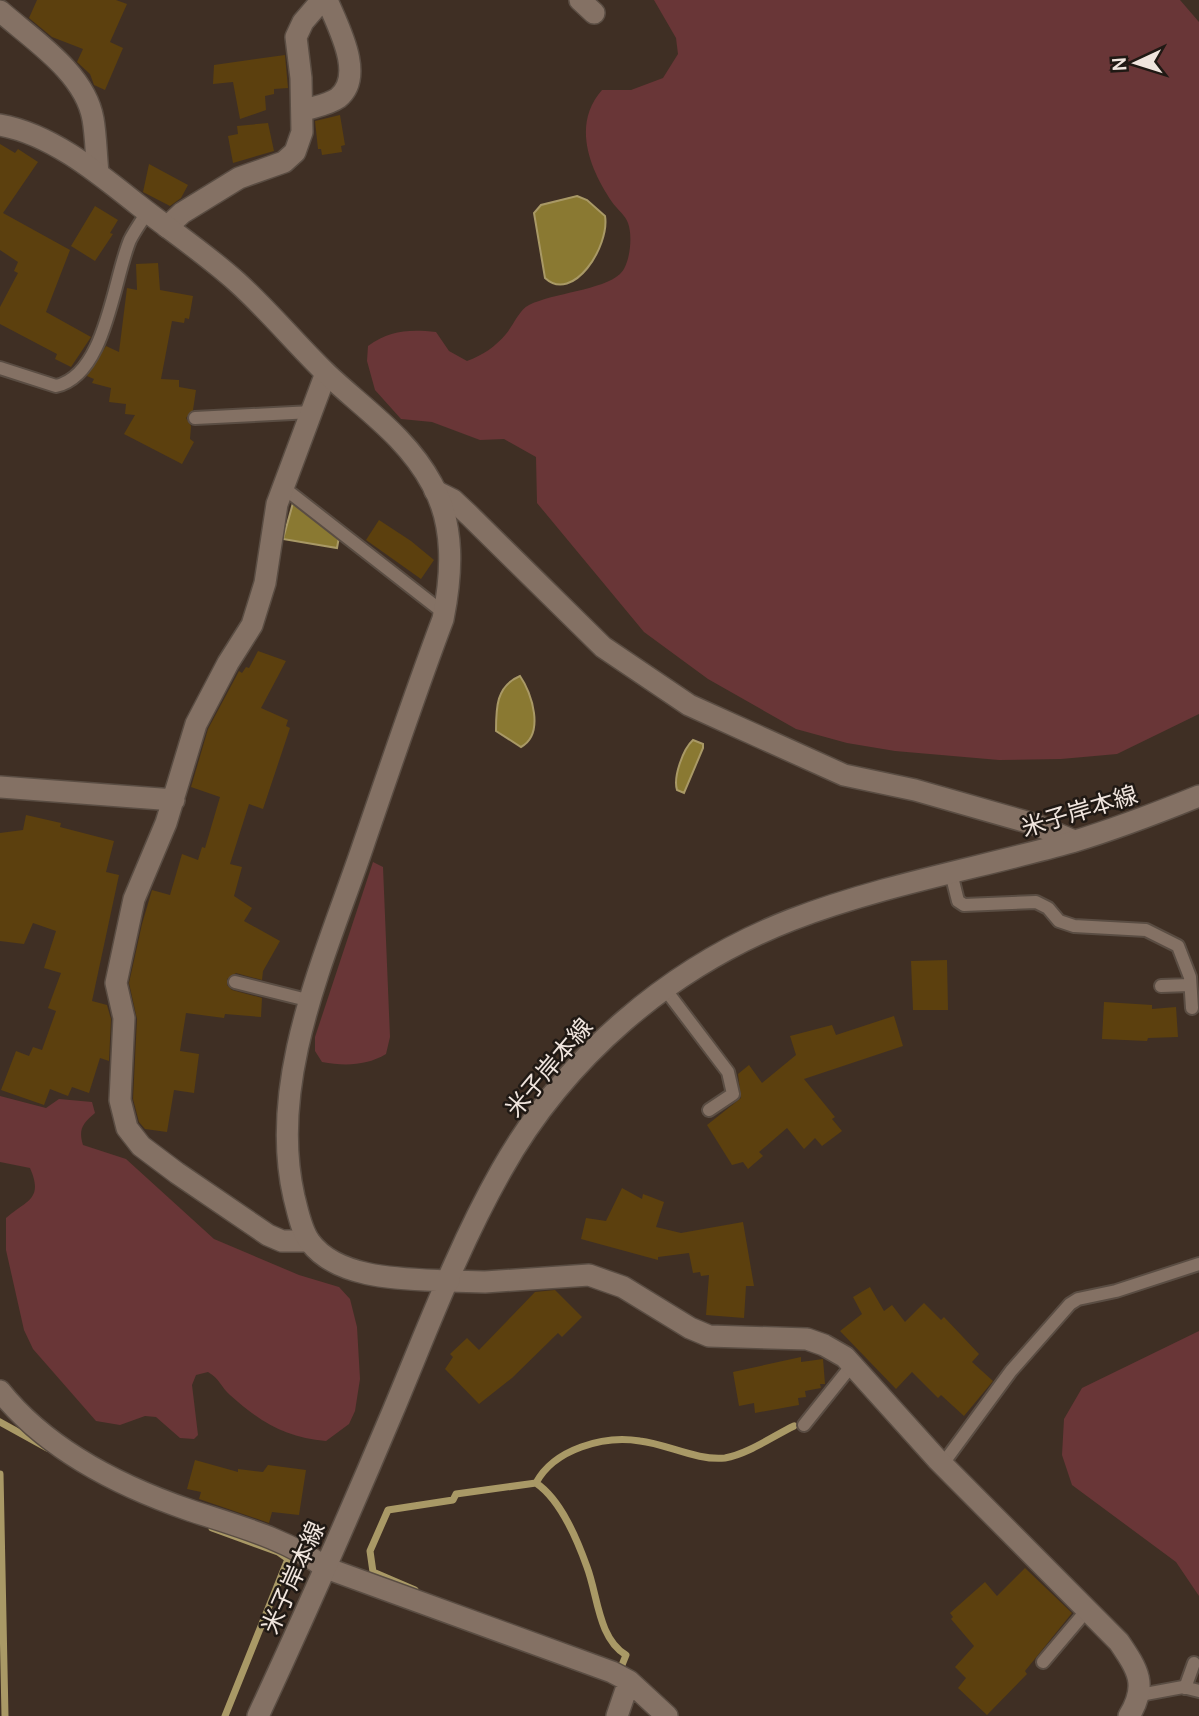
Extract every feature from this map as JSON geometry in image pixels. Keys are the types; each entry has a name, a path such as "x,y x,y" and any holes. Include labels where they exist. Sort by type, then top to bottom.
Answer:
{"street":[{"path":"167,227 182,213 239,178 295,152 302,132 296,37 303,22 325,0 345,48 350,70 349,82 337,99 302,111"},
{"path":"0,10 67,71 85,95 93,119 98,173"},
{"path":"0,125 54,146 98,173 235,280 326,373 396,433 435,491 443,508 450,547 444,613 311,1000 297,1054 288,1124 292,1188 299,1218 309,1241 327,1258 345,1267 389,1276 449,1282 485,1282 589,1275 623,1287 690,1328 709,1336 807,1339 824,1345 852,1365 942,1465 1087,1610 1128,1655 1141,1686 1140,1695 1129,1716"},
{"path":"309,1241 282,1241 268,1235 177,1174 141,1146 127,1128 120,1100 124,1018 116,984 134,900 174,800 196,724 228,663 252,625 265,583 277,504 326,373"},
{"path":"435,491 453,500 603,647 689,705 844,775 915,790 1034,824 1074,841"},
{"path":"0,787 174,800"},
{"name":"米子岸本線","path":"258,1716 501,1170 548,1100 607,1035 665,989 709,961 791,920 951,873 1074,841 1148,817 1199,796"},
{"path":"0,1391 20,1417 39,1432 122,1484 298,1548 326,1568 577,1658 629,1681 667,1716"},
{"path":"617,1716 629,1681"}],"lane":[{"path":"0,368 56,386 76,377 98,340 130,240 147,212"},
{"path":"195,418 312,412"},
{"path":"284,488 444,613"},
{"path":"951,873 958,901 964,905 1036,902 1048,908 1059,921 1074,926 1146,930 1178,946 1186,960 1192,1008"},
{"path":"235,982 311,1000"},
{"path":"1161,986 1190,985"},
{"path":"665,989 728,1072 733,1094 709,1111"},
{"path":"942,1465 1010,1371 1070,1304 1078,1299 1116,1291 1199,1264"},
{"path":"804,1425 852,1365"},
{"path":"1043,1662 1087,1610"},
{"path":"1185,1688 1194,1662"},
{"path":"1140,1695 1185,1688 1199,1691"}],"shaded area":[{"path":"654,0 1180,0 1199,22 1199,714 1117,754 1061,759 999,760 895,751 847,743 796,729 708,679 644,632 537,503 536,457 504,439 480,440 432,422 401,419 375,390 367,361 368,346 384,337 409,331 436,332 449,351 467,361 498,343 529,305 602,284 623,270 630,250 628,223 597,175 587,146 586,131 593,103 602,90 631,90 663,78 678,54 676,38"},
{"path":"577,196 587,200 605,216 602,242 596,256 578,278 567,284 556,284 545,278 534,213 541,205"},
{"path":"293,503 339,537 337,548 283,539"},
{"path":"520,676 529,692 534,713 533,733 521,747 496,731 497,706 502,692 512,680"},
{"path":"693,740 703,744 703,748 684,793 677,790 676,778 682,756"},
{"path":"373,862 383,867 390,1037 386,1054 355,1064 322,1062 315,1051 315,1037"},
{"path":"0,1096 46,1108 59,1099 92,1102 95,1113 83,1127 83,1145 126,1159 214,1239 299,1275 339,1287 350,1299 357,1327 360,1379 355,1411 349,1424 326,1441 286,1432 252,1413 208,1372 196,1375 192,1385 198,1435 194,1439 180,1438 156,1417 145,1416 120,1425 96,1421 33,1349 24,1330 6,1250 6,1218 31,1198 35,1187 30,1168 0,1162"},
{"path":"1199,1331 1199,1596 1176,1562 1072,1485 1062,1455 1064,1419 1082,1388"}],"building":[{"path":"37,0 116,0 127,4 110,42 123,48 105,90 94,85 90,74 77,62 83,49 52,37 29,18"},
{"path":"285,55 288,88 274,89 274,94 265,96 266,110 240,119 233,82 213,84 214,65"},
{"path":"340,115 345,145 341,146 342,152 322,155 321,149 318,149 315,121"},
{"path":"268,123 274,151 233,163 228,136 238,134 237,126"},
{"path":"0,144 15,153 18,149 38,162 3,213 70,250 46,312 91,337 71,367 55,359 57,354 0,324 0,307 18,273 14,271 18,262 0,250"},
{"path":"149,164 188,185 181,198 170,206 143,192"},
{"path":"95,206 118,220 110,233 113,234 95,261 71,246"},
{"path":"158,263 160,290 193,296 189,319 185,318 184,323 172,321 161,379 179,380 179,387 196,390 193,410 186,418 191,426 190,439 194,442 182,464 124,434 135,415 125,414 126,404 109,402 111,388 92,383 94,379 87,376 106,346 119,352 127,288 137,290 136,264"},
{"path":"379,520 434,560 421,579 366,540"},
{"path":"258,651 286,661 261,708 288,720 286,726 290,728 263,809 249,804 230,864 242,867 234,896 252,908 244,921 280,941 263,971 262,980 236,973 227,979 227,985 232,990 262,998 261,1017 225,1014 224,1018 186,1013 180,1051 199,1054 194,1093 174,1090 167,1132 145,1129 139,1122 133,1099 137,1019 129,983 142,924 152,890 170,895 182,854 198,860 202,847 205,848 220,797 191,787 208,729 239,671 242,673 246,667 249,668"},
{"path":"26,815 61,823 60,827 114,841 106,872 119,875 92,1001 107,1005 111,1019 109,1061 100,1058 89,1093 72,1087 68,1096 50,1089 44,1105 1,1090 16,1051 29,1056 33,1047 42,1050 56,1011 48,1008 61,973 44,968 56,931 33,923 24,944 0,941 0,833 23,830"},
{"path":"947,960 948,1010 913,1010 911,961"},
{"path":"1104,1002 1152,1005 1152,1009 1176,1007 1178,1037 1148,1038 1147,1041 1102,1039"},
{"path":"894,1016 903,1046 804,1079 835,1117 832,1119 842,1131 822,1146 815,1138 804,1149 787,1128 759,1152 763,1156 748,1169 743,1162 732,1165 707,1125 741,1098 738,1074 749,1065 762,1083 796,1055 790,1036 832,1025 836,1035"},
{"path":"622,1188 642,1199 643,1194 664,1202 656,1227 681,1233 743,1222 754,1286 746,1286 744,1318 706,1315 709,1275 693,1273 689,1253 658,1257 658,1260 581,1239 586,1218 606,1221"},
{"path":"870,1287 884,1311 892,1305 905,1322 924,1303 941,1320 944,1317 979,1354 972,1362 993,1381 964,1416 941,1395 938,1398 912,1372 896,1389 840,1331 862,1314 853,1297"},
{"path":"555,1290 582,1317 562,1337 558,1333 512,1378 479,1404 445,1369 453,1357 450,1354 467,1338 479,1350 535,1292"},
{"path":"801,1357 801,1362 823,1359 825,1384 820,1384 821,1388 805,1391 806,1397 798,1398 799,1405 755,1413 754,1403 739,1406 733,1372"},
{"path":"195,1460 238,1472 238,1469 263,1472 268,1465 306,1470 299,1515 272,1512 269,1523 199,1499 201,1492 187,1489"},
{"path":"1025,1568 1072,1613 1025,1671 1027,1674 987,1715 958,1688 966,1678 955,1667 974,1646 951,1619 953,1617 950,1613 985,1582 997,1596"}],"waterway":[{"path":"0,1422 47,1448"},
{"path":"536,1483 555,1461 567,1453 596,1443 611,1440 640,1441 693,1455 725,1458 751,1449 794,1426"},
{"path":"0,1474 5,1716"},
{"path":"415,1590 373,1572 370,1551 388,1510 453,1500 456,1494 536,1483 553,1499 573,1533 591,1578 604,1627 617,1648 626,1655 622,1665"},
{"path":"212,1528 278,1552 288,1559 225,1716"}]}
